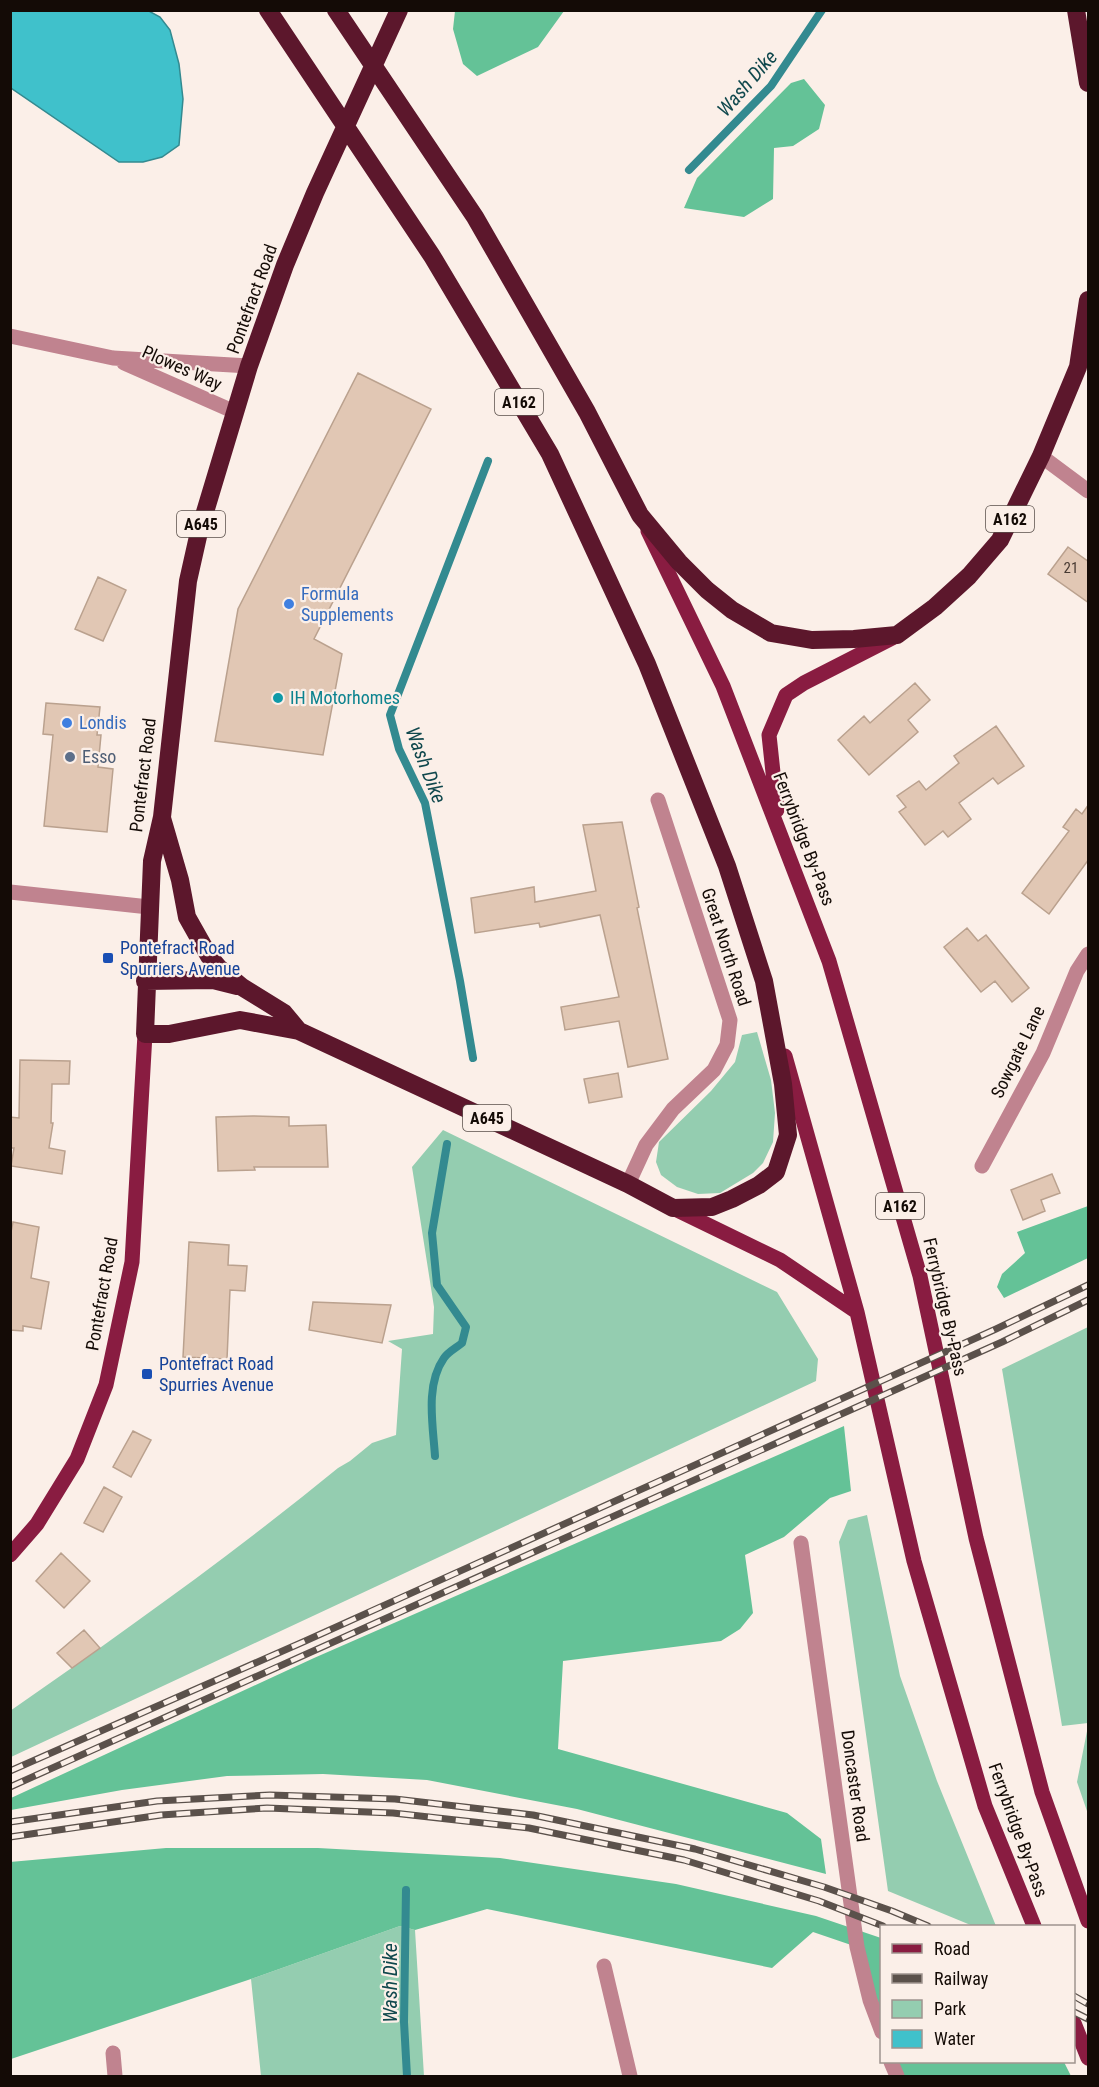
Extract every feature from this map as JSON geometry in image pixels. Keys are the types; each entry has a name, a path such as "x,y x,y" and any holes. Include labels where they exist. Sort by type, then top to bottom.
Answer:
{"highway":[{"name":"A162","path":"268,10 432,256 550,454 646,664 728,866 764,981"},
{"name":"A162","path":"336,10 475,217 587,412 640,515 706,590 732,610 771,633 812,640 897,635 960,585 1000,540 1041,456 1078,367 1089,300"},
{"name":"Pontefract Road","path":"145,1034 152,861 162,817 188,581 199,532 249,366 285,265 315,193 399,10"},
{"path":"1076,10 1088,82"},
{"name":"A645","path":"162,817 180,880 187,917 209,956 219,968 242,987 284,1013 299,1031"},
{"name":"A645","path":"146,981 213,980 242,987"},
{"path":"673,1208 712,1207 741,1195 776,1172 788,1135 783,1084 764,981"},
{"name":"A645","path":"145,1034 169,1034 240,1020 299,1031 628,1184 673,1208"}],"main road":[{"name":"Ferrybridge By-Pass","path":"640,515 723,686 829,961 916,1265 976,1538 1042,1792 1089,1921"},
{"name":"A162","path":"779,828 769,735 786,695 844,661 897,635"},
{"name":"Ferrybridge By-Pass","path":"764,981 857,1312 917,1572 985,1806 1034,1925"},
{"name":"Pontefract Road","path":"10,1555 36,1524 77,1459 106,1385 132,1262 145,1034"},
{"path":"673,1208 780,1260 857,1312"},
{"path":"1075,2025 1089,2058"}],"street":[{"name":"Plowes Way","path":"10,336 113,358 249,366"},
{"name":"Plowes Way","path":"113,358 235,412"},
{"path":"1041,456 1089,491"},
{"name":"Great North Road","path":"628,1184 646,1145 673,1109 714,1070 727,1045 730,1020 658,800"},
{"path":"10,892 149,907"},
{"name":"Sowgate Lane","path":"982,1166 1043,1053 1077,971 1089,954"},
{"name":"Doncaster Road","path":"801,1543 857,1947 870,2000 880,2027"},
{"path":"604,1966 630,2076"},
{"path":"113,2053 115,2076"}],"green space":[{"path":"455,10 564,11 538,47 477,76 463,64 453,29"},
{"path":"804,79 825,105 819,129 793,146 774,148 773,199 744,217 684,208 697,178 791,83"},
{"path":"757,1032 771,1080 775,1113 773,1142 763,1163 753,1173 720,1193 698,1194 677,1187 661,1175 656,1162 659,1142 711,1091 735,1062 742,1035"},
{"path":"443,1130 777,1292 818,1359 816,1381 11,1757 10,1711 177,1592 372,1443 396,1435 402,1349 388,1341 433,1334 434,1307 412,1167"},
{"path":"1088,1206 1088,1258 1004,1298 997,1287 1002,1274 1025,1253 1017,1232"},
{"path":"1088,1327 1088,1723 1062,1726 1002,1369"},
{"path":"844,1426 851,1491 830,1498 784,1537 745,1555 753,1613 740,1629 721,1641 563,1661 558,1749 787,1813 821,1839 826,1874 577,1809 427,1780 323,1774 227,1776 122,1790 11,1810 11,1798 314,1658"},
{"path":"867,1515 900,1676 937,1781 996,1925 971,1925 888,1891 839,1542 848,1520"},
{"path":"1088,1726 1088,1814 1077,1782"},
{"path":"166,1848 318,1848 500,1858 676,1884 816,1916 880,1938 880,2028 857,1947 813,1932 772,1968 487,1909 415,1930 400,1926 251,1979 11,2059 10,1862"},
{"path":"400,1926 415,1930 424,2076 261,2076 251,1979"},
{"path":"891,2063 1064,2063 1071,2076 897,2076"}],"water":[{"path":"11,10 147,10 160,17 170,30 179,64 183,99 179,145 162,157 143,162 119,162 11,88"}],"building":[{"path":"358,373 431,409 314,639 342,654 323,755 215,741 238,609"},
{"path":"1068,547 1089,562 1089,603 1048,574"},
{"path":"98,577 126,590 103,641 75,629"},
{"path":"915,683 930,700 908,720 918,732 869,775 838,740 864,716 870,723"},
{"path":"46,703 100,707 97,735 101,735 98,767 113,769 107,832 44,826 53,735 43,734"},
{"path":"996,726 1024,766 998,784 993,778 959,803 971,819 948,837 943,831 925,845 899,812 906,807 897,796 919,781 926,790 959,763 954,756"},
{"path":"1089,804 1089,859 1049,914 1022,893 1069,831 1063,827 1076,809 1082,814"},
{"path":"622,822 668,1059 628,1067 619,1021 565,1030 561,1007 619,997 600,915 540,927 539,923 475,933 471,898 534,887 535,902 596,891 583,825"},
{"path":"967,928 978,941 986,935 1029,988 1012,1002 995,981 981,992 944,947"},
{"path":"20,1060 70,1061 69,1084 52,1084 51,1123 53,1123 49,1148 65,1151 62,1174 11,1166 14,1148 10,1148 10,1117 19,1118"},
{"path":"618,1073 622,1097 589,1103 584,1079"},
{"path":"216,1117 289,1117 289,1126 326,1125 328,1167 254,1167 255,1170 218,1171"},
{"path":"1052,1174 1060,1193 1041,1200 1045,1211 1023,1220 1011,1190"},
{"path":"13,1222 39,1227 31,1278 49,1282 41,1329 23,1326 23,1331 10,1330 10,1237"},
{"path":"189,1242 229,1245 228,1265 247,1266 245,1291 230,1290 227,1359 183,1357"},
{"path":"313,1302 391,1305 382,1343 309,1330"},
{"path":"133,1431 151,1440 131,1477 113,1467"},
{"path":"104,1487 122,1497 103,1532 84,1523"},
{"path":"61,1553 90,1581 64,1608 36,1581"},
{"path":"84,1630 100,1648 72,1668 57,1653"}],"waterway":[{"name":"Wash Dike","path":"689,170 771,86 822,10"},
{"name":"Wash Dike","path":"473,1058 425,803 399,749 390,715 488,461"},
{"name":"Wash Dike","path":"435,1456 432,1418 434,1380 444,1358 462,1343 466,1327 437,1285 432,1233 447,1144"},
{"name":"Wash Dike","path":"406,1890 404,2022 407,2076"}],"railway":[{"path":"10,1771 303,1642 996,1329 1088,1285"},
{"path":"10,1787 1002,1342 1088,1300"},
{"path":"10,1822 157,1801 270,1795 395,1799 533,1815 695,1849 824,1887 926,1925"},
{"path":"10,1837 161,1815 267,1808 393,1813 529,1828 684,1860 819,1901 880,1925"},
{"path":"1075,1997 1088,2004"},
{"path":"1075,2012 1088,2019"}],"place":[{"name":"Formula Supplements","path":"289,604"},
{"name":"IH Motorhomes","path":"278,698"},
{"name":"Londis","path":"67,723"},
{"name":"Esso","path":"70,757"},
{"name":"Pontefract Road Spurriers Avenue","path":"108,958"},
{"name":"Pontefract Road Spurries Avenue","path":"147,1374"}]}
